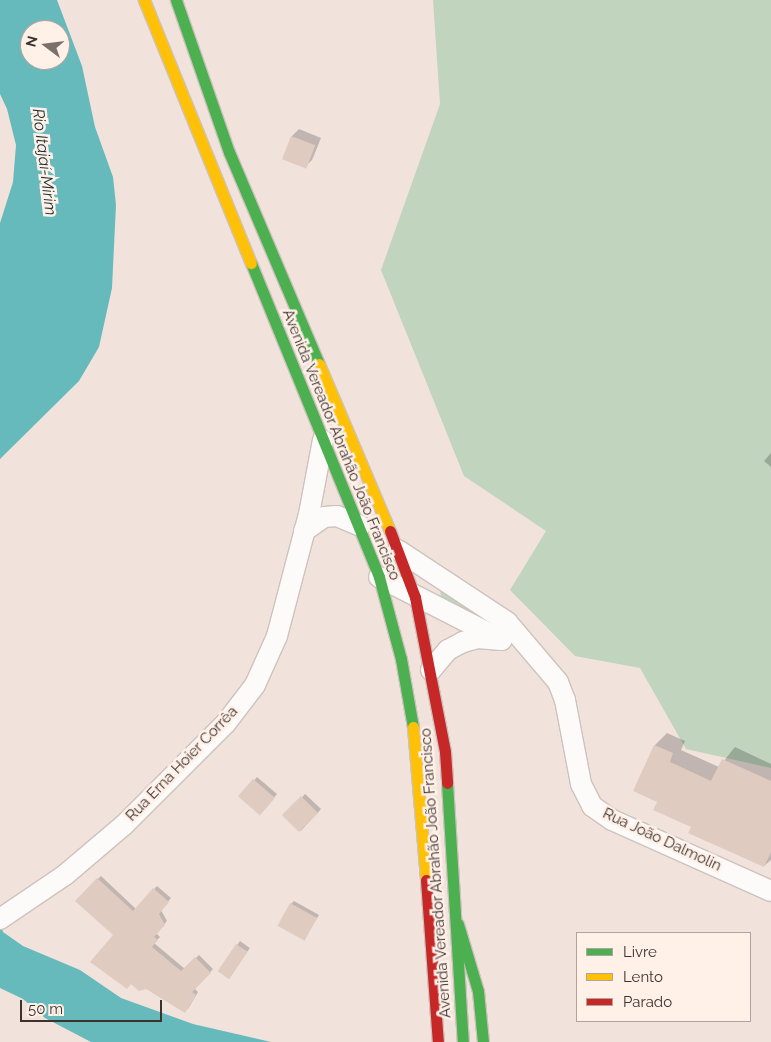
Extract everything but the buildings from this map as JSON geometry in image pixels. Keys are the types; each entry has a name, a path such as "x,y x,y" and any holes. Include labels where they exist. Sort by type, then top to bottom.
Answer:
{"main road":[{"name":"Avenida Vereador Abrahão João Francisco","path":"144,0 324,436 379,576 400,659 416,747 438,1042"},
{"name":"Avenida Vereador Abrahão João Francisco","path":"176,0 229,152 398,550 414,597 431,670 445,752 458,924 463,1042"},
{"path":"458,924 478,991 483,1042"}],"street":[{"name":"Rua Erna Hoier Corrêa","path":"1,918 65,875 105,842 226,722 247,696 261,674 274,644 304,531 324,436"},
{"path":"304,531 324,517 337,516 360,526"},
{"name":"Rua João Dalmolin","path":"398,550 507,622 562,692 579,776 592,806 612,820 771,891"},
{"name":"Rua João Dalmolin","path":"379,576 414,597 464,618 536,658"},
{"name":"Rua João Dalmolin","path":"431,670 448,650 462,642 478,638 502,640"}],"green space":[{"path":"433,0 771,0 771,768 686,749 640,668 575,656 510,590 546,531 464,476 381,270 440,104"},
{"path":"439,585 485,618 476,618 442,601"}],"water":[{"name":"Rio Itajaí-Mirim","path":"0,0 57,0 65,20 20,20 20,70 70,70 70,34 82,66 95,127 113,177 116,205 112,288 99,347 79,381 0,459 0,223 13,182 16,145 7,109 0,94"},
{"path":"0,921 3,932 23,946 80,970 121,998 193,1024 271,1042 91,1042 45,1018 23,999 0,988"}],"traffic: fast":[{"path":"176,0 229,152 319,364"},
{"path":"251,263 379,577 401,659 413,727"},
{"path":"447,783 463,1042"},
{"path":"458,924 478,991 483,1042"}],"traffic: slow":[{"path":"144,0 251,263"},
{"path":"319,364 390,531"},
{"path":"413,727 426,880"}],"traffic: jam":[{"path":"390,531 415,597 445,752 447,783"},
{"path":"426,880 438,1042"}]}
